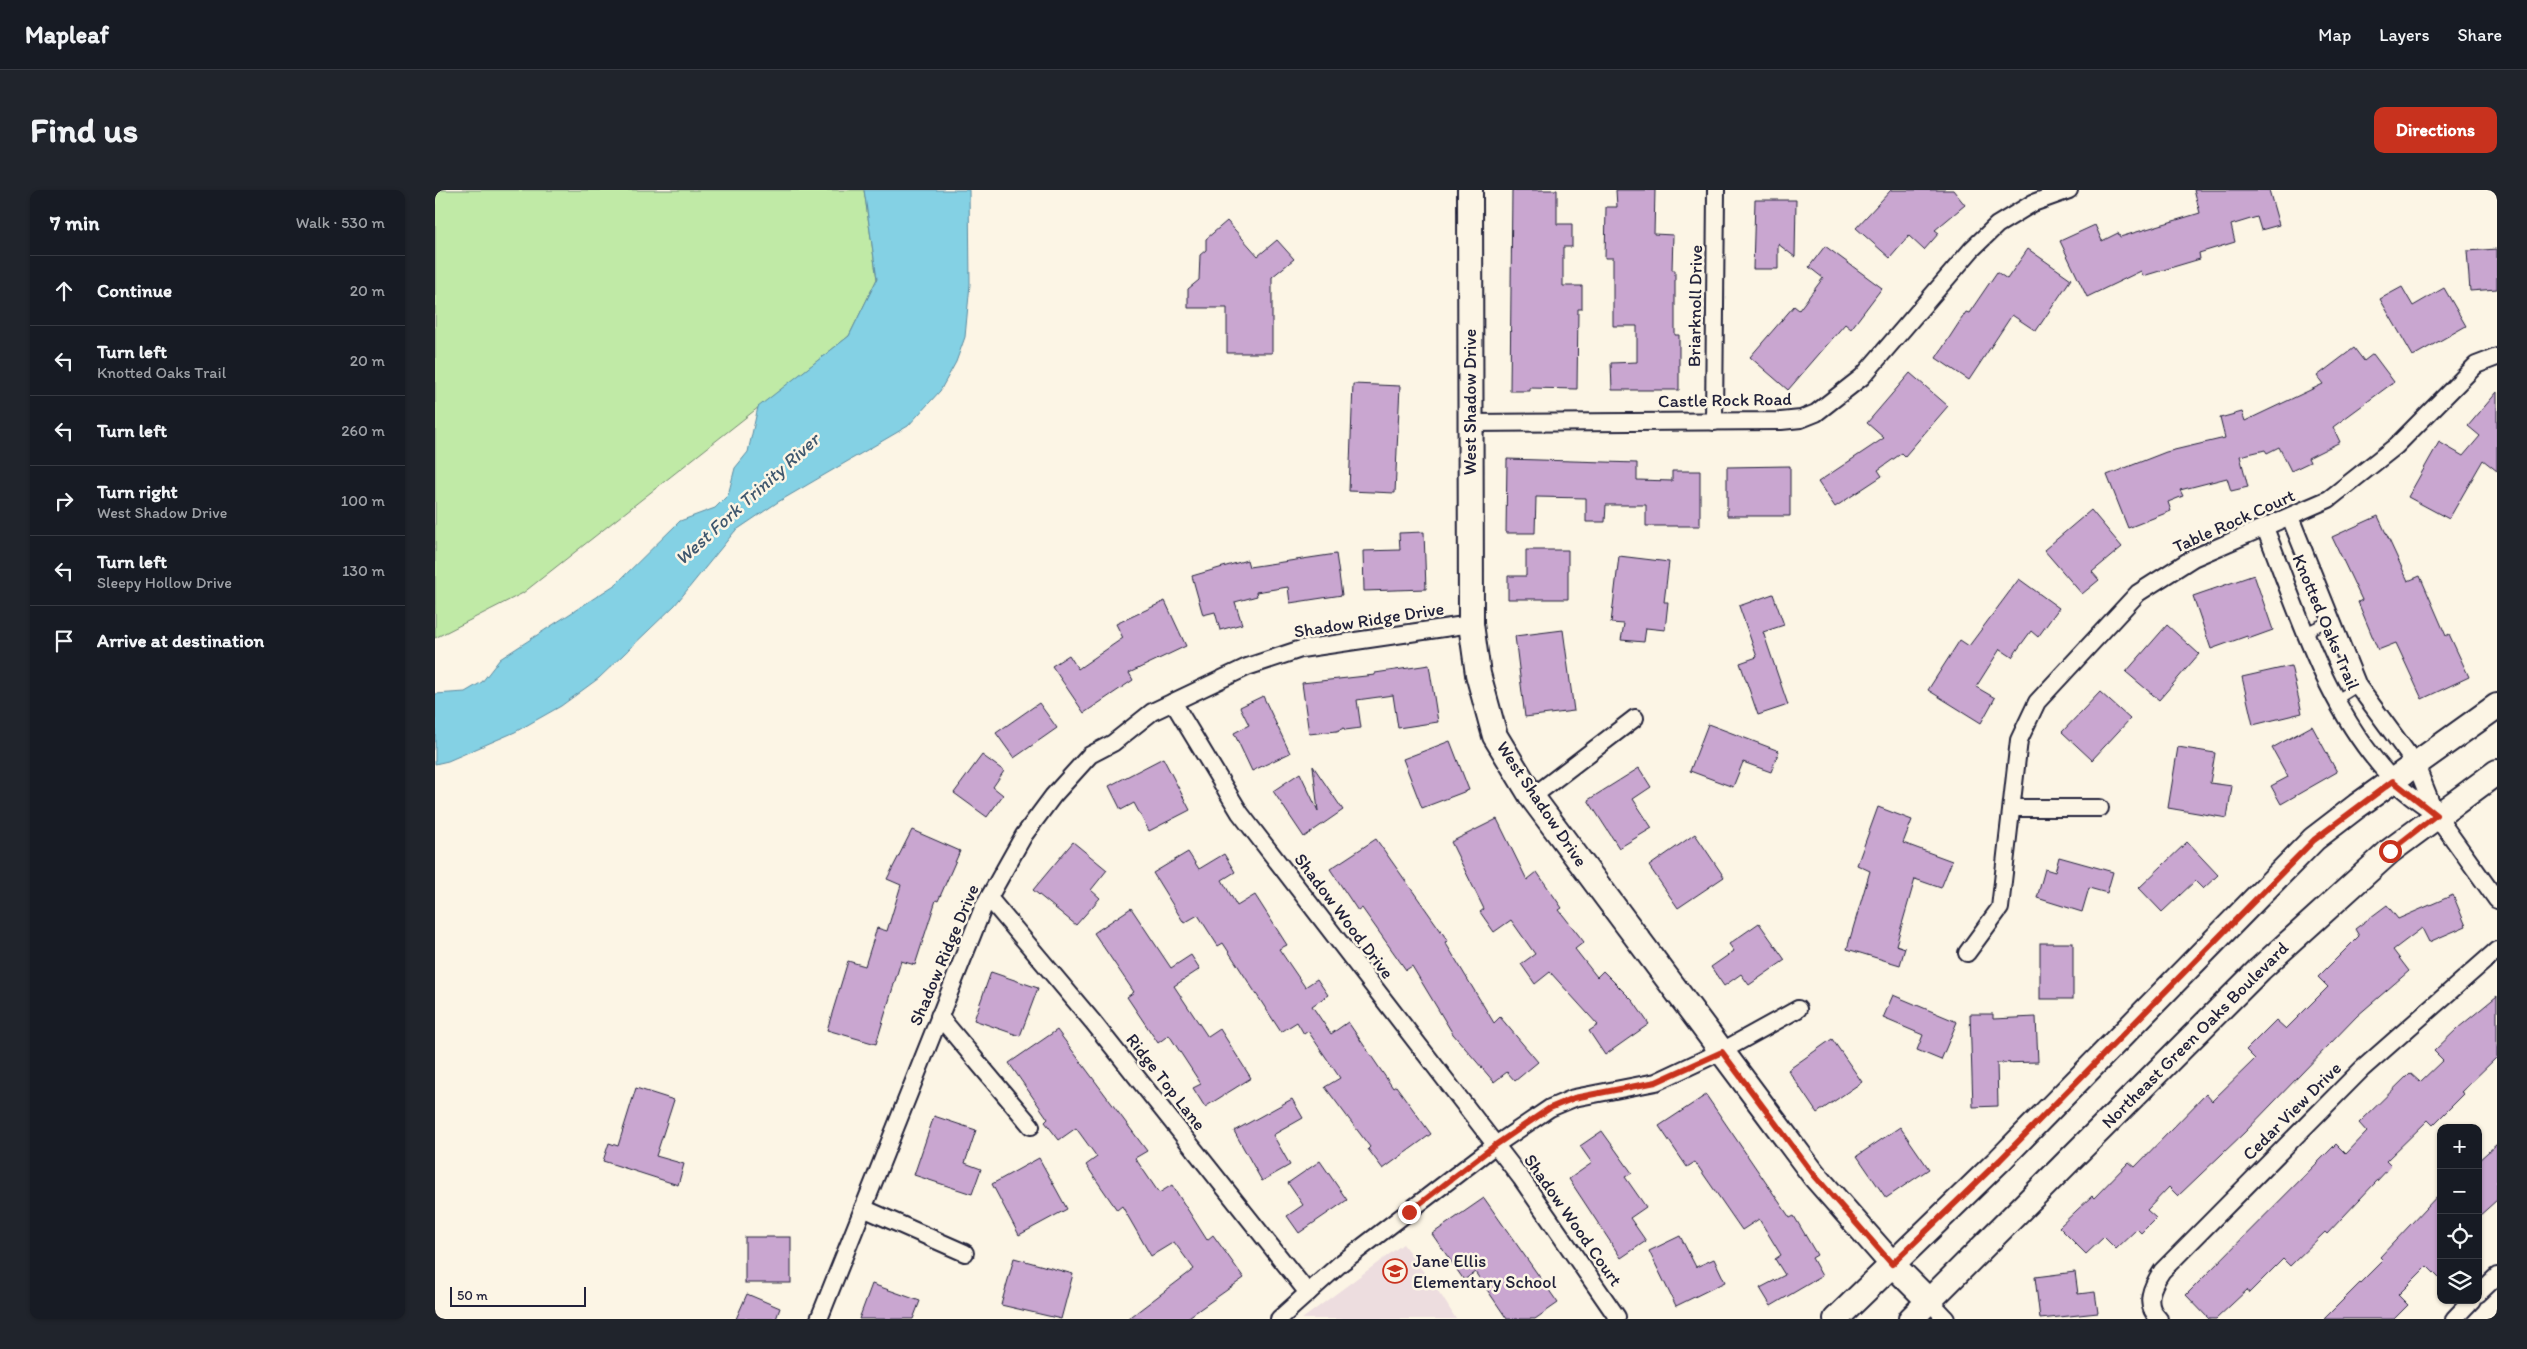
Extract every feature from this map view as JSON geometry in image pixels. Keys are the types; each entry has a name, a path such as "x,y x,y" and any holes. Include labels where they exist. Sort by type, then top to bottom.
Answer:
{"main road":[{"name":"West Shadow Drive","path":"1470,190 1471,624 1477,674 1495,736 1533,797 1814,1175 1892,1264 1930,1302"},
{"path":"1837,1319 2000,1160 2314,840 2497,706"},
{"name":"Northeast Green Oaks Boulevard","path":"1911,1319 2260,969 2390,851 2436,815 2497,772"}],"street":[{"name":"Briarknoll Drive","path":"1714,422 1716,190"},
{"name":"Castle Rock Road","path":"1470,423 1714,422 1801,419 1816,413 1830,404 1862,377 1972,249 1997,225 2033,203 2069,190"},
{"name":"Table Rock Court","path":"1967,953 2000,908 2013,808 2019,740 2037,702 2138,593 2193,558 2329,499 2396,446 2476,365 2497,357"},
{"name":"Knotted Oaks Trail","path":"2290,517 2358,686 2416,764 2436,815 2497,900"},
{"name":"Knotted Oaks Trail","path":"2265,528 2329,687 2361,739 2393,781 2436,815"},
{"name":"Shadow Ridge Drive","path":"819,1319 939,1016 989,898 1024,835 1053,796 1090,755 1113,742 1153,712 1247,667 1301,649 1471,624"},
{"name":"Shadow Wood Drive","path":"1173,702 1240,813 1494,1146"},
{"path":"1533,797 1635,718"},
{"path":"2013,808 2100,808"},
{"name":"Ridge Top Lane","path":"989,898 1093,1022 1308,1293"},
{"name":"Cedar View Drive","path":"2159,1319 2155,1316 2150,1296 2151,1286 2162,1271 2362,1069 2497,950"},
{"path":"1279,1319 1340,1264 1494,1146 1550,1108 1574,1098 1656,1082 1722,1052 1798,1009"},
{"path":"939,1016 1031,1126"},
{"name":"Shadow Wood Court","path":"1494,1146 1521,1178 1617,1317"},
{"path":"863,1208 965,1254"},
{"path":"2482,1290 2497,1276"},
{"path":"1930,1302 1946,1319"},
{"path":"2454,1319 2468,1304"}],"lane":[{"path":"2307,632 2331,620"},
{"path":"2337,700 2358,686"}],"shaded area":[{"name":"Jane Ellis Elementary School","path":"1403,1244 1443,1298 1456,1319 1302,1319"}],"green space":[{"path":"435,190 864,190 877,279 849,336 523,593 435,638"}],"water":[{"name":"West Fork Trinity River","path":"864,190 969,190 970,284 965,337 956,362 940,391 908,426 778,502 735,531 675,605 599,678 561,706 515,732 448,761 435,764 435,694 465,692 482,682 500,659 616,584 680,521 715,508 728,495 735,468 748,452 758,407 849,336 877,279"}],"building":[{"path":"1512,190 1557,190 1557,224 1572,224 1572,247 1563,247 1563,286 1582,286 1582,309 1578,309 1577,389 1530,388 1530,391 1510,391"},
{"path":"1616,190 1655,190 1654,234 1673,235 1672,270 1675,270 1675,335 1679,335 1679,390 1612,390 1611,363 1637,362 1637,326 1613,326 1613,258 1605,258 1606,207 1617,207"},
{"path":"1891,190 1953,190 1965,205 1935,230 1939,233 1924,250 1909,236 1890,258 1856,228"},
{"path":"2194,190 2269,190 2279,225 2261,230 2257,217 2231,225 2235,242 2199,253 2200,259 2143,276 2141,271 2087,297 2060,241 2095,225 2102,241 2118,233 2120,237 2200,213"},
{"path":"1755,200 1796,200 1795,257 1778,244 1778,269 1753,269"},
{"path":"1227,221 1258,256 1277,240 1294,259 1272,277 1272,353 1227,353 1227,308 1188,308 1188,289 1199,280 1200,255 1206,250 1206,239"},
{"path":"1825,246 1882,288 1851,329 1845,324 1788,390 1750,357 1794,306 1799,310 1823,278 1809,267"},
{"path":"2028,249 2071,279 2036,331 2012,315 1969,380 1936,358 1966,312 1969,313 1997,272 2007,279"},
{"path":"2497,249 2497,289 2470,291 2467,251"},
{"path":"2402,287 2413,306 2444,288 2466,326 2413,356 2380,299"},
{"path":"2354,348 2364,361 2373,354 2394,382 2333,427 2340,442 2308,458 2310,462 2291,471 2279,447 2267,453 2265,450 2240,456 2248,487 2231,491 2227,478 2180,490 2183,496 2168,502 2171,511 2128,528 2107,475 2166,452 2225,438 2220,418 2242,412 2245,421 2323,384 2317,376"},
{"path":"1910,373 1948,406 1905,456 1902,453 1878,470 1882,476 1835,507 1818,482 1884,438 1867,423"},
{"path":"1353,384 1400,386 1395,493 1349,491"},
{"path":"2497,392 2497,471 2483,460 2449,519 2408,497 2439,442 2463,456 2480,436 2468,426"},
{"path":"1507,459 1637,463 1637,480 1672,481 1672,471 1700,471 1700,526 1646,526 1646,505 1606,505 1605,522 1586,522 1586,498 1536,497 1535,533 1506,533"},
{"path":"1790,466 1790,516 1727,516 1727,467"},
{"path":"2091,510 2122,547 2092,572 2099,580 2082,594 2044,550"},
{"path":"2378,516 2408,581 2420,576 2446,636 2449,634 2469,677 2422,699 2396,643 2378,650 2358,602 2362,600 2332,537"},
{"path":"1424,532 1426,589 1364,591 1363,551 1400,550 1399,533"},
{"path":"1526,550 1568,550 1568,599 1508,599 1508,576 1526,576"},
{"path":"1336,554 1342,595 1290,603 1288,587 1256,592 1257,596 1235,602 1242,624 1220,630 1215,612 1203,615 1192,576 1247,560 1249,567"},
{"path":"1619,556 1669,562 1664,602 1668,602 1665,630 1646,628 1644,642 1621,640 1624,624 1611,623"},
{"path":"2254,575 2273,630 2248,639 2247,636 2211,649 2193,596"},
{"path":"2019,579 2059,608 2038,637 2031,631 2012,657 2000,649 1976,687 1995,698 1981,723 1928,690 1960,640 1969,646"},
{"path":"1773,594 1784,625 1763,632 1788,705 1758,715 1740,663 1757,657 1739,606"},
{"path":"1165,601 1186,646 1129,673 1133,680 1084,713 1052,666 1069,655 1078,669 1123,638 1116,624"},
{"path":"2167,625 2199,654 2159,700 2126,672"},
{"path":"1563,630 1574,711 1525,717 1515,636"},
{"path":"1429,665 1438,722 1398,728 1393,695 1357,700 1361,728 1345,730 1344,728 1337,731 1309,734 1302,683 1375,675 1375,673"},
{"path":"2291,666 2302,713 2253,725 2242,677"},
{"path":"2100,692 2130,719 2092,760 2062,732"},
{"path":"1263,696 1290,753 1252,771 1234,733 1249,725 1240,707"},
{"path":"1039,703 1057,728 1014,758 996,733"},
{"path":"1708,724 1779,751 1771,772 1743,762 1733,787 1690,771"},
{"path":"2312,726 2337,772 2281,804 2271,786 2288,777 2272,748"},
{"path":"1450,741 1469,790 1422,808 1403,759"},
{"path":"2178,747 2215,753 2210,783 2232,786 2227,818 2168,808"},
{"path":"982,755 1004,771 993,787 1003,795 987,817 954,793"},
{"path":"1163,758 1190,810 1149,831 1134,803 1121,810 1109,786"},
{"path":"1313,766 1343,810 1304,837 1273,791 1300,773 1318,811"},
{"path":"1639,768 1651,787 1633,799 1652,828 1619,848 1588,800"},
{"path":"1878,807 1912,820 1903,843 1952,861 1941,888 1915,879 1896,945 1905,948 1900,965 1847,949 1870,871 1857,865"},
{"path":"1497,819 1527,880 1537,872 1562,908 1559,910 1584,942 1575,949 1597,977 1603,971 1633,1001 1649,1024 1605,1055 1589,1031 1598,1025 1550,972 1535,984 1521,964 1535,954 1511,920 1494,932 1480,912 1484,909 1451,842"},
{"path":"912,830 960,851 938,901 936,900 915,965 901,961 876,1044 827,1030 848,961 865,966 877,928 887,931 901,885 887,879"},
{"path":"1695,834 1724,877 1678,908 1649,866"},
{"path":"1376,839 1448,941 1445,942 1494,1023 1500,1017 1538,1062 1515,1081 1507,1072 1494,1082 1453,1034 1412,966 1406,970 1362,908 1358,911 1330,869"},
{"path":"1073,842 1107,870 1091,890 1100,898 1076,925 1033,890"},
{"path":"2187,842 2218,875 2203,889 2195,881 2162,912 2139,888"},
{"path":"1188,852 1199,869 1224,854 1235,872 1222,880 1237,906 1255,895 1287,945 1279,949 1305,987 1317,979 1328,995 1312,1006 1331,1034 1348,1022 1393,1088 1396,1086 1431,1134 1383,1169 1368,1149 1370,1147 1325,1087 1340,1078 1308,1031 1304,1034 1297,1022 1281,1032 1223,943 1218,946 1198,915 1184,923 1153,873"},
{"path":"2059,857 2113,872 2107,893 2089,888 2082,912 2037,898 2045,869 2055,872"},
{"path":"2453,895 2466,926 2429,942 2422,928 2393,950 2409,971 2357,1016 2244,1133 2178,1196 2169,1187 2147,1210 2156,1218 2141,1233 2137,1229 2116,1249 2104,1237 2086,1254 2059,1227 2092,1196 2094,1198 2129,1162 2135,1167 2206,1094 2212,1101 2255,1059 2246,1050 2276,1020 2286,1029 2328,987 2318,977 2359,936 2355,929 2387,905 2398,919"},
{"path":"1131,908 1171,968 1191,955 1200,969 1174,986 1208,1037 1220,1029 1251,1078 1205,1107 1193,1088 1201,1084 1169,1035 1158,1043 1127,997 1134,992 1094,933"},
{"path":"1759,923 1785,960 1749,985 1741,974 1724,986 1711,967 1734,951 1729,944"},
{"path":"2040,943 2073,943 2073,999 2040,999"},
{"path":"991,972 1038,988 1020,1036 974,1020"},
{"path":"1893,995 1957,1022 1941,1060 1917,1050 1923,1035 1883,1018"},
{"path":"2497,996 2497,1057 2461,1092 2464,1094 2433,1125 2428,1120 2386,1161 2391,1166 2327,1234 2325,1232 2290,1266 2283,1259 2249,1293 2247,1290 2216,1319 2209,1319 2186,1295 2336,1144 2346,1154 2367,1132 2359,1123 2410,1073 2420,1082 2443,1060 2434,1051 2458,1028"},
{"path":"1970,1014 1993,1014 1993,1019 2036,1017 2038,1062 1997,1063 1998,1106 1973,1107"},
{"path":"1057,1030 1147,1151 1135,1158 1159,1193 1172,1185 1207,1240 1213,1235 1244,1278 1186,1319 1128,1319 1194,1269 1174,1242 1151,1256 1122,1206 1117,1210 1086,1165 1097,1157 1076,1128 1059,1140 1045,1122 1048,1119 1009,1063"},
{"path":"1832,1039 1862,1082 1817,1113 1788,1070"},
{"path":"636,1088 674,1100 656,1156 684,1164 678,1185 603,1161 609,1143 618,1146"},
{"path":"1706,1095 1790,1218 1794,1216 1817,1255 1812,1258 1822,1276 1771,1306 1760,1288 1785,1275 1775,1259 1781,1255 1759,1219 1742,1230 1695,1162 1687,1167 1659,1126"},
{"path":"1292,1099 1303,1118 1273,1135 1290,1165 1262,1181 1234,1131"},
{"path":"934,1116 976,1130 965,1163 981,1169 972,1194 914,1175"},
{"path":"1900,1127 1929,1169 1886,1198 1857,1156"},
{"path":"1602,1131 1632,1173 1625,1177 1646,1207 1630,1218 1646,1241 1621,1258 1569,1179 1592,1163 1580,1146"},
{"path":"2497,1144 2497,1200 2482,1213 2482,1169 2482,1157"},
{"path":"1039,1158 1067,1209 1019,1235 992,1184"},
{"path":"1320,1161 1347,1200 1299,1233 1287,1216 1303,1205 1288,1183"},
{"path":"2437,1196 2437,1276 2427,1266 2398,1295 2408,1305 2394,1319 2324,1319 2383,1260 2380,1257"},
{"path":"1484,1198 1558,1303 1535,1319 1507,1319 1475,1272 1464,1280 1432,1234"},
{"path":"1680,1236 1696,1267 1714,1259 1725,1282 1676,1306 1649,1251"},
{"path":"745,1237 791,1237 791,1283 745,1283"},
{"path":"1014,1258 1073,1274 1061,1319 1001,1305"},
{"path":"2075,1272 2078,1294 2095,1292 2098,1313 2040,1319 2035,1277"},
{"path":"872,1284 920,1301 913,1319 859,1319"},
{"path":"747,1294 780,1308 776,1319 736,1319"}],"place":[{"name":"Jane Ellis Elementary School","path":"1395,1271"}],"route":[{"path":"1409,1212 1494,1146 1550,1108 1574,1098 1656,1082 1722,1052 1814,1175 1892,1264 2000,1160 2314,840 2357,806 2393,781 2436,815 2390,851"}]}
